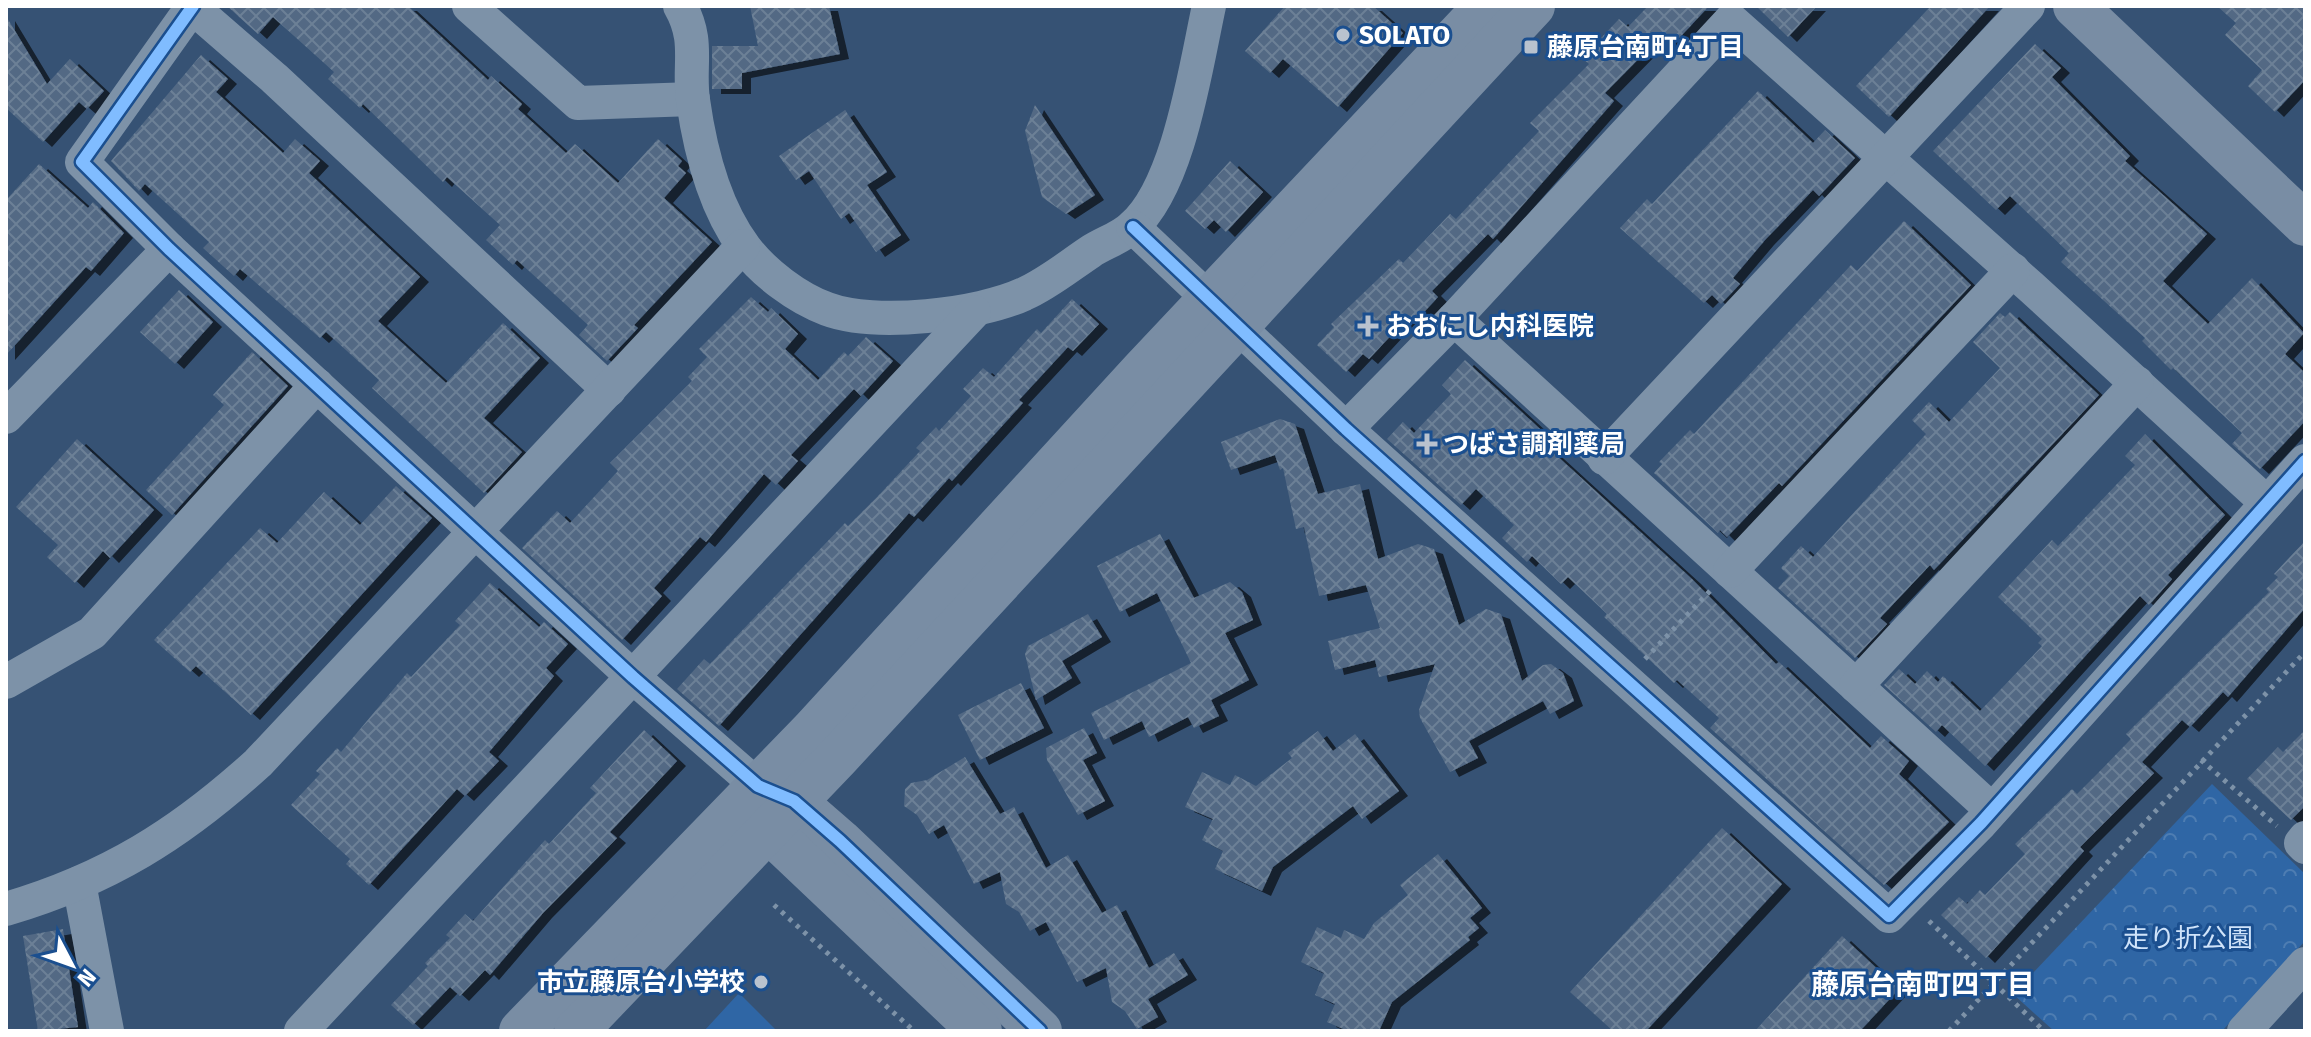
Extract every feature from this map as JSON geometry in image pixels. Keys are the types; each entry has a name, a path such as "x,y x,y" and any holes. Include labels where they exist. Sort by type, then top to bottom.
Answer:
{"street":[{"path":"609,390 193,6 82,162 169,249 773,806 980,1031"},
{"path":"469,6 578,103 693,99"},
{"path":"680,6 695,46 693,99 716,196 743,246 761,267 827,309 856,315 892,316 974,312 1025,294 1133,227 1156,194 1171,161 1209,6"},
{"path":"576,1031 773,806 1223,313 1486,6"},
{"path":"1223,313 1533,6"},
{"path":"1604,458 2028,6"},
{"path":"2075,6 2305,224"},
{"path":"1346,429 1454,319 1731,20 2013,270 2267,503"},
{"path":"1133,227 1346,429 1889,916 1992,810 2305,461"},
{"path":"6,909 79,883 157,845 208,808 258,763 478,532 743,246"},
{"path":"6,417 169,249"},
{"path":"1730,571 2013,270"},
{"path":"301,1031 974,312"},
{"path":"1454,319 1992,810"},
{"path":"1856,686 2137,383"},
{"path":"6,682 92,633 317,385"},
{"path":"521,1031 773,806"},
{"path":"773,806 840,841 1040,1031"},
{"path":"79,883 107,1031"},
{"path":"2256,1027 2305,964"}],"path":[{"path":"1625,679 1730,571"},
{"path":"1949,1031 2305,652"},
{"path":"2201,760 2286,834 2304,843"},
{"path":"1906,899 2044,1031"},
{"path":"774,905 914,1031"}],"green space":[{"name":"走り折公園","path":"2212,784 2305,874 2305,941 2222,1031 2054,1031 2013,994"},
{"path":"739,993 777,1031 704,1031"}],"building":[{"path":"227,6 408,6 488,80 491,76 522,104 518,109 566,153 575,144 618,183 658,139 682,161 678,166 686,173 664,198 712,242 634,325 638,328 607,361 579,335 588,325 517,260 513,265 486,240 500,225 447,177 443,182 363,104 360,108 328,79 334,72 273,17 258,34"},
{"path":"750,6 829,6 840,54 742,73 742,89 712,89 712,46 758,46"},
{"path":"1285,6 1373,6 1403,33 1338,107 1283,59 1270,73 1245,51"},
{"path":"1648,6 1709,6 1669,49 1658,39 1605,93 1614,101 1493,239 1488,234 1432,291 1438,297 1415,322 1409,316 1369,359 1363,354 1346,372 1317,345 1334,327 1331,324 1399,259 1403,263 1450,214 1456,219 1539,131 1530,123 1589,64 1582,58 1619,19 1628,27"},
{"path":"1756,6 1817,6 1788,37"},
{"path":"1931,6 1990,6 1889,117 1856,86"},
{"path":"2217,6 2305,6 2305,80 2275,112 2248,86 2262,70 2225,35 2236,23"},
{"path":"6,16 47,84 70,59 104,91 87,109 79,102 43,142 6,108"},
{"path":"2035,44 2061,68 2052,77 2130,156 2125,161 2207,234 2163,281 2208,324 2252,278 2304,333 2285,354 2305,373 2305,421 2260,469 2232,444 2242,433 2173,368 2171,370 2142,341 2145,338 2061,262 2069,253 2010,196 1996,210 1933,151"},
{"path":"201,55 228,79 216,92 283,153 295,139 320,161 309,173 420,277 378,321 446,383 503,323 540,358 484,418 522,452 484,493 372,388 379,380 326,332 320,338 240,269 234,276 203,248 209,242 145,184 139,191 111,161"},
{"path":"1758,91 1813,143 1825,130 1855,158 1819,196 1813,190 1765,240 1733,278 1740,284 1721,304 1712,295 1704,303 1620,228 1647,199 1652,204"},
{"path":"1035,105 1095,195 1066,214 1042,197 1025,131"},
{"path":"845,110 887,172 867,185 901,235 876,252 849,213 841,219 809,171 796,180 779,156"},
{"path":"1230,161 1263,192 1226,232 1214,220 1205,229 1185,211"},
{"path":"39,164 88,208 93,202 124,233 91,271 86,267 6,355 6,200"},
{"path":"1904,221 1971,285 1782,486 1779,483 1727,537 1720,530 1718,533 1654,473 1662,464 1659,462 1690,430 1694,434 1851,265 1857,271"},
{"path":"179,290 213,322 175,364 140,332"},
{"path":"751,297 768,312 771,308 798,334 785,349 818,380 844,352 848,356 866,337 893,361 861,396 854,389 791,455 798,461 776,485 764,474 706,542 700,537 654,588 662,596 622,640 522,548 557,511 570,523 618,471 610,463 692,381 688,377 707,357 699,349"},
{"path":"1072,299 1099,324 1073,351 1068,347 1019,400 1023,403 952,481 949,478 914,517 909,513 719,726 677,689 704,659 710,664 845,523 848,526 879,495 920,451 916,448 936,427 939,431 971,396 963,389 983,368 994,377 1037,329 1041,333"},
{"path":"2010,312 2099,395 1934,570 1930,565 1880,618 1887,624 1855,658 1778,588 1789,576 1781,568 1801,546 1813,557 1926,434 1912,420 1929,402 1949,422 2000,368 1973,342 2000,313 2005,317"},
{"path":"252,352 288,386 172,515 146,490 224,405 213,395"},
{"path":"1465,360 1550,438 1544,444 1692,579 1776,664 1779,662 1870,748 1881,736 1909,761 1899,774 1949,822 1884,885 1710,728 1719,718 1677,680 1674,683 1604,617 1607,614 1568,577 1561,584 1532,556 1527,562 1502,538 1514,525 1476,489 1461,505 1387,439 1403,422 1414,433 1451,394 1442,385"},
{"path":"1280,419 1295,424 1318,494 1360,484 1378,559 1418,544 1434,549 1459,625 1486,609 1501,614 1522,681 1543,665 1551,664 1563,673 1574,701 1550,714 1543,701 1469,741 1478,758 1450,772 1420,718 1419,710 1435,664 1379,677 1375,660 1335,670 1328,641 1380,628 1366,585 1319,596 1304,527 1296,529 1283,468 1280,470 1275,455 1231,470 1221,442"},
{"path":"2145,434 2225,515 2168,575 2172,579 2149,605 2140,596 1985,766 1942,725 1936,732 1884,685 1899,669 1915,684 1927,671 1938,682 1943,676 1980,711 2042,646 2038,643 2042,639 1998,597 2052,540 2058,546 2135,465 2125,456"},
{"path":"77,439 154,510 110,558 103,551 75,583 47,557 58,545 16,507"},
{"path":"396,486 432,518 251,715 196,666 190,672 154,640 260,528 277,543 324,492 360,525"},
{"path":"1160,534 1194,598 1230,582 1242,592 1253,620 1225,633 1249,680 1211,700 1219,716 1194,728 1188,717 1149,737 1142,721 1104,740 1091,713 1191,663 1157,593 1120,612 1097,566"},
{"path":"2305,541 2305,608 2228,697 2223,692 2190,727 2182,720 2142,762 2154,773 2080,847 2084,851 1986,958 1941,915 1959,897 1967,904 1980,890 1985,895 2025,854 2015,844 2072,789 2077,794 2131,739 2126,734 2269,592 2266,589 2278,577 2274,574"},
{"path":"490,583 539,627 544,622 568,644 546,668 554,676 489,752 499,761 465,796 457,789 369,885 346,864 350,859 291,805 320,774 316,771 337,748 341,752 407,673 411,677 460,625 455,621"},
{"path":"1088,614 1102,637 1062,661 1072,678 1036,700 1025,654 1028,646"},
{"path":"1021,683 1044,728 980,760 958,715"},
{"path":"1084,728 1097,753 1083,760 1105,801 1078,815 1047,760 1046,748"},
{"path":"644,730 677,761 610,832 617,838 543,913 490,975 485,970 460,996 450,987 413,1025 391,1005 428,966 425,963 450,938 446,935 465,914 473,921 545,840 549,844 596,793 590,788"},
{"path":"2305,730 2305,806 2291,820 2247,779 2278,747 2283,752"},
{"path":"1318,731 1333,751 1355,734 1399,791 1362,819 1353,806 1273,867 1262,891 1215,869 1223,851 1202,840 1213,819 1185,807 1202,772 1230,785 1235,775 1256,786 1292,758 1288,753"},
{"path":"965,757 1000,814 1014,807 1046,868 1068,855 1102,913 1117,905 1149,968 1174,953 1188,975 1148,999 1158,1017 1137,1029 1125,1011 1112,1002 1106,968 1077,982 1046,922 1030,931 1019,912 1006,904 1000,872 974,884 944,825 929,834 917,815 904,806 905,789 911,783 927,780"},
{"path":"1722,828 1782,884 1646,1031 1613,1031 1570,992"},
{"path":"1438,854 1482,908 1470,918 1479,928 1468,937 1470,940 1392,1002 1379,1031 1348,1031 1327,1022 1335,1004 1315,995 1324,973 1301,962 1317,927 1341,938 1344,930 1364,939 1374,923 1408,895 1400,885"},
{"path":"63,929 78,1027 38,1031 23,936"},
{"path":"1842,936 1899,989 1860,1031 1755,1031"}],"cycle path":[{"path":"193,6 82,162 169,249 633,677 758,786 794,801 840,841 1040,1031"},
{"path":"1133,227 1346,429 1889,916 1981,823 2305,461"}],"place":[{"name":"SOLATO","path":"1343,35"},
{"name":"藤原台南町4丁目","path":"1531,47"},
{"name":"おおにし内科医院","path":"1368,326"},
{"name":"つばさ調剤薬局","path":"1427,444"},
{"name":"市立藤原台小学校","path":"761,982"}],"district":[{"name":"藤原台南町四丁目","path":"1923,984"}]}
